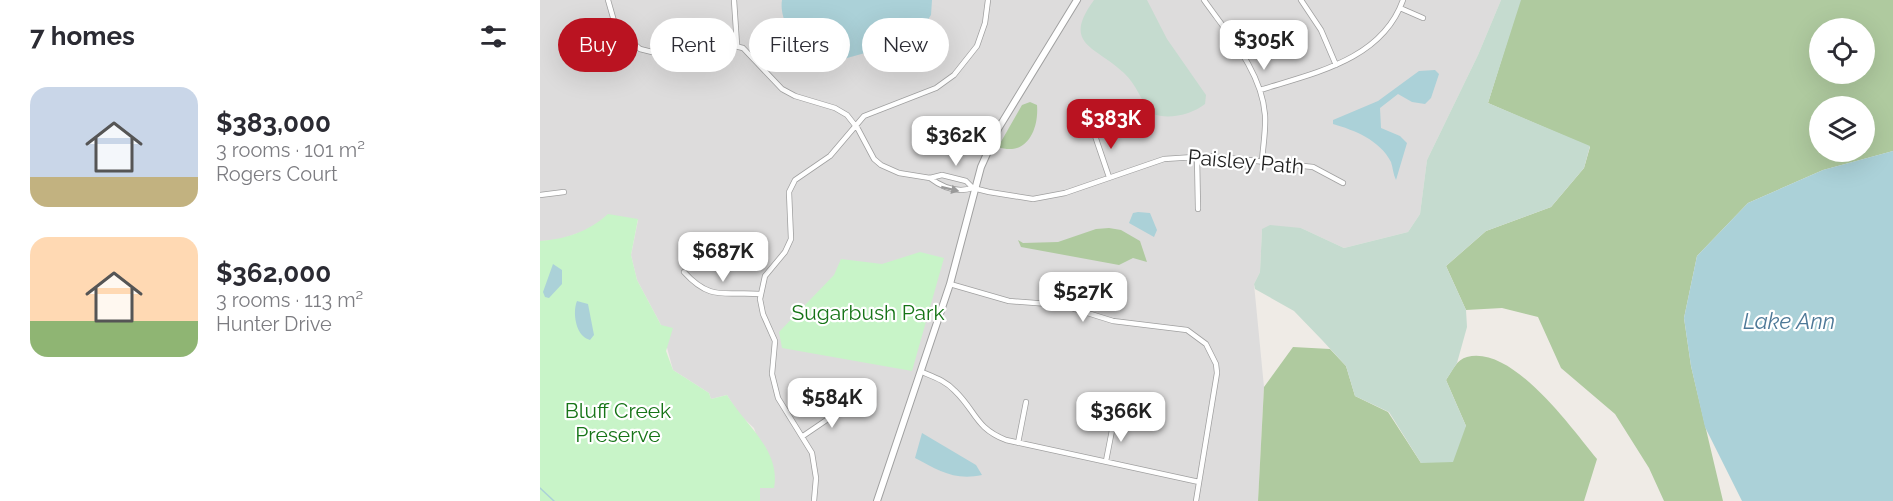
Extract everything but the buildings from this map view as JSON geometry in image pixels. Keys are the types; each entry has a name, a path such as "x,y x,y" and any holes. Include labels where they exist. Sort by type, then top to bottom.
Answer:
{"street":[{"path":"608,0 616,28 640,49 650,52"},
{"path":"734,0 735,18"},
{"path":"814,501 814,462 803,436 780,405 774,388 772,374 775,341 763,314 760,294 765,276 785,252 791,239 788,202 795,180 830,156 855,124 876,109 921,94 954,75 971,56 979,40 985,23 987,0"},
{"path":"877,501 950,284 974,188 998,129 1077,0"},
{"path":"1204,0 1245,61 1260,90 1265,115 1262,162"},
{"path":"1300,0 1322,30 1336,65"},
{"path":"1260,90 1336,65 1373,44 1389,27 1403,0"},
{"path":"1400,8 1424,18"},
{"path":"737,45 749,52 782,88 801,98 835,108 855,124 867,150 881,165 899,173 930,178 942,175 966,181 974,188"},
{"path":"1093,130 1109,177"},
{"path":"1197,156 1198,209"},
{"name":"Paisley Path","path":"974,188 1033,199 1055,196 1164,159 1197,156 1313,167 1343,183"},
{"path":"930,178 941,187 963,192 974,188"},
{"path":"540,195 564,192"},
{"path":"684,272 699,287 714,293 760,294"},
{"path":"950,284 1009,301 1062,305 1113,321 1187,330 1206,344 1216,364 1209,432 1196,501"},
{"path":"922,372 939,379 956,391 985,430 1018,443 1199,482"},
{"path":"1018,443 1026,402"},
{"path":"803,436 850,404"},
{"path":"1106,461 1114,420"}],"shaded area":[{"path":"540,0 1501,0 1478,55 1427,160 1420,214 1408,232 1344,248 1301,228 1262,229 1260,272 1254,284 1264,387 1258,501 760,501 760,488 774,488 754,428 739,414 727,395 711,399 709,393 673,370 661,325 637,280 631,255 638,220 608,215 593,228 558,240 540,241"}],"green space":[{"path":"1094,0 1147,0 1167,39 1206,95 1205,104 1194,111 1180,115 1153,114 1124,73 1086,43 1082,36 1081,27 1085,15"},
{"path":"1501,0 1521,0 1488,103 1590,146 1584,168 1551,207 1486,231 1446,266 1466,310 1467,327 1457,363 1446,380 1466,426 1453,462 1421,463 1389,412 1355,396 1346,366 1322,340 1294,311 1255,289 1254,284 1260,272 1262,229 1270,225 1301,228 1344,248 1408,232 1420,214 1427,160 1478,55"},
{"path":"1520,0 1893,0 1893,151 1875,156 1875,96 1809,96 1809,162 1852,162 1823,170 1748,203 1697,256 1684,318 1691,366 1723,501 1664,501 1649,468 1615,414 1561,368 1538,317 1502,308 1466,310 1446,266 1486,231 1551,207 1584,168 1590,147 1488,103"},
{"path":"1030,102 1037,105 1037,114 1029,139 1017,148 998,147 1022,105"},
{"name":"Bluff Creek Preserve","path":"608,214 638,219 631,255 637,280 661,325 673,328 666,351 673,370 709,393 711,399 727,395 767,450 775,474 774,488 760,488 760,501 540,501 540,241 576,234 593,226"},
{"path":"1096,229 1121,230 1140,241 1147,262 1133,258 1119,265 1021,247 1018,240 1023,243 1058,242"},
{"name":"Sugarbush Park","path":"920,252 944,258 912,371 782,348 779,332 834,275 841,259 882,264"},
{"path":"1293,347 1330,349 1346,366 1355,396 1388,412 1421,463 1466,426 1446,380 1458,363 1467,357 1485,357 1503,364 1540,392 1597,459 1584,501 1258,501 1264,387"}],"water":[{"path":"782,0 932,0 929,18 862,18 862,54 850,57 850,18 784,18"},
{"path":"1435,70 1439,74 1431,98 1425,104 1412,102 1398,94 1380,108 1381,128 1400,136 1407,143 1396,180 1391,162 1380,148 1358,133 1333,124 1333,120 1378,101 1419,71"},
{"name":"Lake Ann","path":"1893,151 1893,501 1742,501 1705,427 1691,366 1684,318 1697,256 1748,203 1823,170 1852,162 1875,162 1875,156"},
{"path":"1133,213 1150,213 1157,230 1154,237 1129,223"},
{"path":"553,264 562,270 562,284 549,298 545,297 543,292"},
{"path":"577,301 588,304 594,335 590,340 581,334 576,324"},
{"path":"922,433 976,465 982,475 963,477 955,475 915,458"}],"waterway":[{"path":"540,488 554,501"}]}
